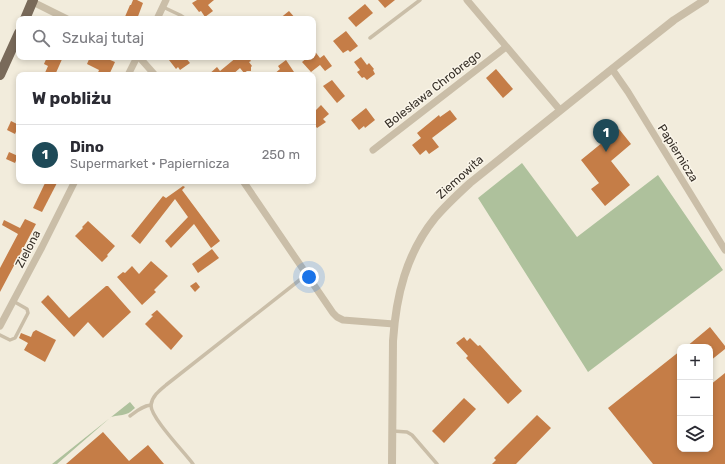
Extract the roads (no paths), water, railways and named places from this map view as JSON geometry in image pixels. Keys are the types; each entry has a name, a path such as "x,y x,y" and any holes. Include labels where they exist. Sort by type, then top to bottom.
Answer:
{"main road":[{"path":"26,16 33,1"},
{"path":"0,76 16,40"}],"street":[{"path":"467,0 560,110"},
{"name":"Ziemowita","path":"392,464 394,324 399,294 405,271 422,236 435,218 470,182 612,68 674,20 705,0"},
{"path":"33,1 61,16"},
{"path":"158,16 164,3"},
{"name":"Bolesława Chrobrego","path":"372,150 506,47"},
{"path":"130,72 136,60"},
{"path":"141,60 152,72"},
{"name":"Papiernicza","path":"612,68 725,250"},
{"name":"Zielona","path":"0,326 74,184"},
{"path":"245,184 306,275 337,317 343,320 394,324"}],"lane":[{"path":"370,38 420,0"},
{"path":"164,3 182,16"},
{"path":"193,464 157,419 151,405 153,399 166,385 306,275"},
{"path":"0,335 10,340 15,338 28,313 27,309 13,301"},
{"path":"130,416 140,408 151,405"},
{"path":"392,431 407,432 412,435 437,464"}],"place":[{"name":"Dino","path":"606,152"}]}
